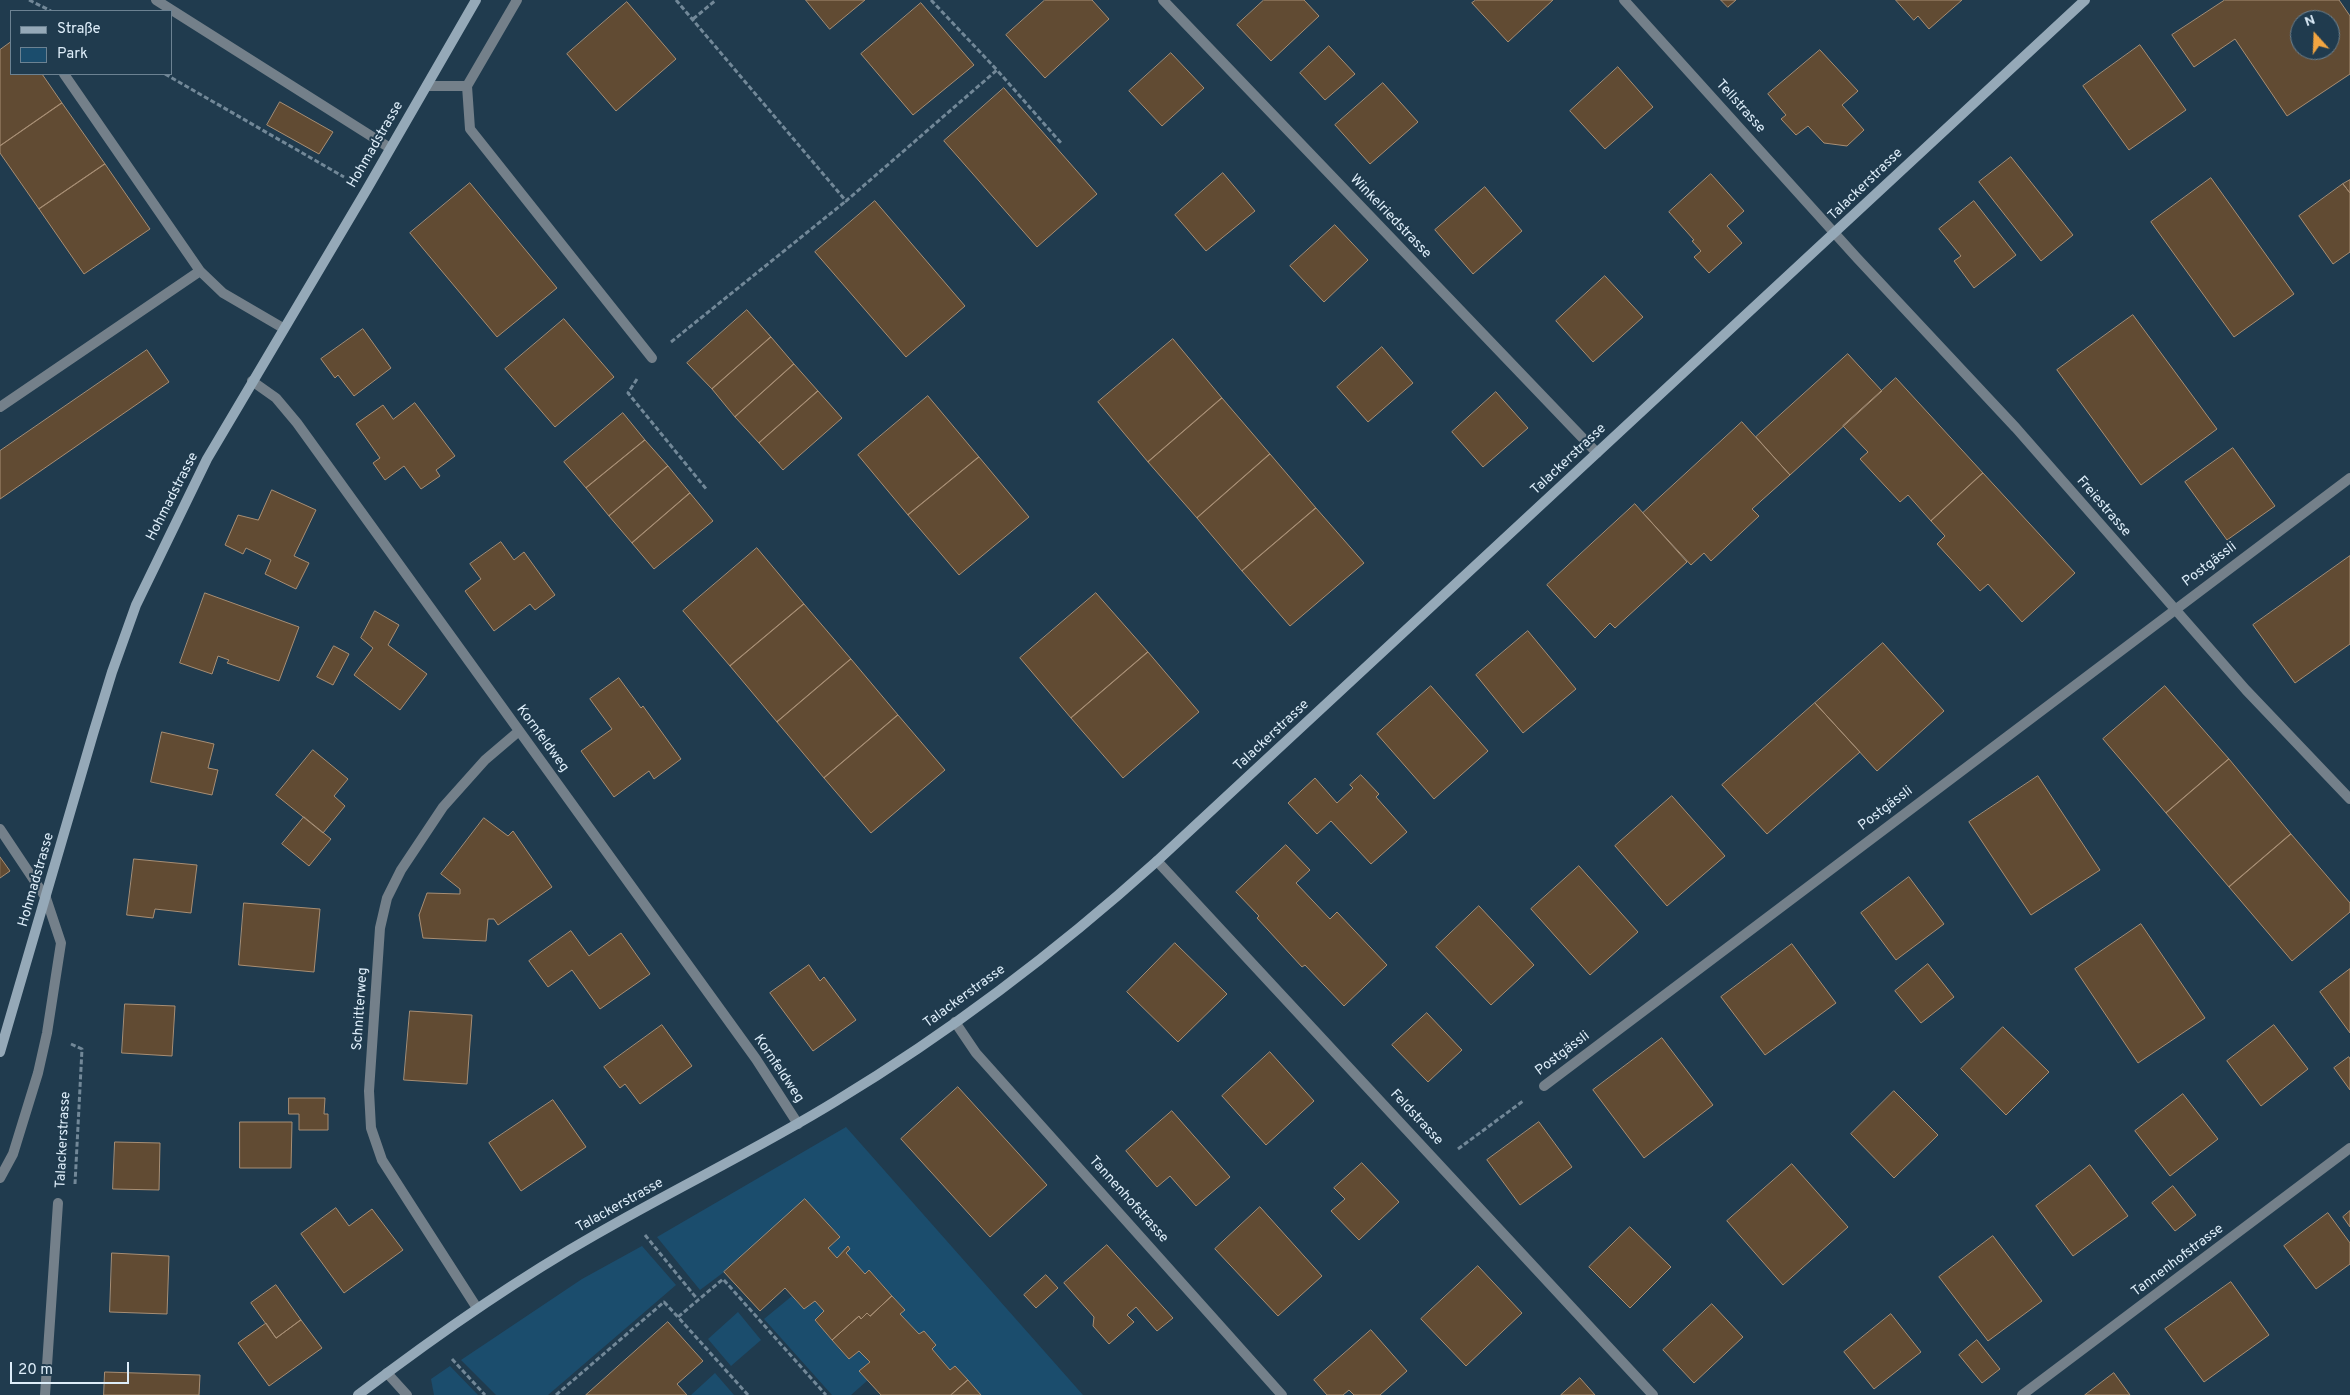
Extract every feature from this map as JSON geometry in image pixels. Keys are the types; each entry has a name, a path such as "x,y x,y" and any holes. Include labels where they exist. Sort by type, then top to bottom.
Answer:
{"main road":[{"name":"Hohmadstrasse","path":"0,1052 98,716 136,605 206,459 367,189 476,0"},
{"name":"Talackerstrasse","path":"358,1395 477,1308 548,1263 630,1215 798,1124 844,1096 955,1022 1078,930 1158,861 2085,0"}],"street":[{"path":"156,0 172,10"},
{"path":"517,0 467,86 470,129 652,358"},
{"name":"Winkelriedstrasse","path":"1163,0 1597,453"},
{"name":"Tellstrasse","path":"1624,0 1835,233"},
{"path":"172,10 390,148"},
{"path":"65,75 200,271 223,294 283,328"},
{"path":"427,86 467,86"},
{"name":"Freiestrasse","path":"1835,233 2016,428 2246,690 2350,799"},
{"path":"0,408 200,271"},
{"name":"Kornfeldweg","path":"252,381 276,398 297,424 756,1059 798,1124"},
{"name":"Postgässli","path":"1544,1086 2175,608 2350,478"},
{"name":"Schnitterweg","path":"477,1308 382,1160 371,1128 369,1091 380,928 387,898 401,870 443,807 485,760 519,730"},
{"path":"0,829 46,898 61,943 47,1033 38,1073 13,1154 0,1178"},
{"name":"Feldstrasse","path":"1158,861 1653,1395"},
{"name":"Tannenhofstrasse","path":"955,1022 976,1054 1282,1395"},
{"name":"Tannenhofstrasse","path":"2022,1395 2350,1148"},
{"name":"Talackerstrasse","path":"45,1395 58,1203"},
{"path":"387,1373 407,1395"}],"path":[{"path":"29,0 49,10"},
{"path":"676,0 846,201"},
{"path":"693,19 716,0"},
{"path":"931,0 997,70 1061,143"},
{"path":"707,490 628,393 652,358 846,201 997,70"},
{"path":"167,75 367,189"},
{"name":"Talackerstrasse","path":"47,1033 82,1049 74,1200 58,1203"},
{"name":"Postgässli","path":"1439,1163 1544,1086"},
{"path":"630,1215 698,1300"},
{"path":"678,1317 723,1279 826,1395"},
{"path":"556,1395 664,1302 748,1395"},
{"path":"434,1340 485,1395"}],"green space":[{"path":"846,1127 1083,1395 981,1395 955,1366 950,1370 932,1349 936,1345 924,1331 919,1334 900,1314 905,1310 869,1270 865,1274 846,1253 850,1249 849,1247 837,1258 828,1248 840,1237 805,1199 724,1272 700,1290 657,1237"},
{"path":"642,1246 676,1285 548,1395 496,1395 461,1360 582,1279"},
{"path":"792,1296 804,1309 815,1301 824,1311 815,1321 849,1359 859,1351 870,1362 859,1371 868,1380 851,1395 832,1395 764,1319"},
{"path":"738,1312 761,1340 731,1366 708,1339"},
{"path":"450,1366 478,1395 434,1395 431,1379"},
{"path":"715,1373 734,1395 691,1395"}],"building":[{"path":"806,0 865,0 830,29"},
{"path":"1045,0 1092,0 1109,19 1045,78 1006,35"},
{"path":"1264,0 1304,0 1319,16 1271,61 1237,25"},
{"path":"1476,0 1553,0 1508,42 1472,3"},
{"path":"1721,0 1736,0 1728,7"},
{"path":"1896,0 1962,0 1929,29 1918,16 1914,20"},
{"path":"2225,0 2339,0 2350,16 2350,74 2287,116 2235,39 2194,67 2172,35"},
{"path":"627,2 676,59 616,111 567,54"},
{"path":"921,3 974,65 913,115 861,54"},
{"path":"10,43 10,75 43,75 62,103 0,146 0,50"},
{"path":"2140,45 2186,110 2129,150 2083,86"},
{"path":"1329,46 1355,74 1325,100 1300,73"},
{"path":"1820,50 1858,91 1842,105 1864,130 1847,146 1824,143 1808,126 1796,135 1781,119 1786,115 1768,94"},
{"path":"1171,53 1204,88 1162,126 1129,91"},
{"path":"1618,67 1653,107 1605,149 1570,111"},
{"path":"1383,83 1418,122 1370,164 1335,125"},
{"path":"1004,88 1097,194 1037,247 944,141"},
{"path":"280,102 333,132 319,154 267,125"},
{"path":"62,103 105,164 39,209 0,153 0,146"},
{"path":"2011,157 2073,235 2041,261 1979,182"},
{"path":"105,164 150,229 84,274 39,209"},
{"path":"1223,173 1255,211 1206,251 1175,215"},
{"path":"1711,174 1744,211 1727,226 1742,243 1709,273 1694,257 1701,251 1692,241 1694,240 1669,212"},
{"path":"2211,178 2294,294 2234,337 2151,222"},
{"path":"2350,180 2350,193 2343,184"},
{"path":"470,183 557,288 497,337 410,233"},
{"path":"2343,184 2350,193 2350,252 2333,264 2299,216"},
{"path":"1485,187 1522,231 1473,274 1435,230"},
{"path":"875,201 965,306 906,357 815,252"},
{"path":"1974,201 2016,255 1974,288 1954,261 1961,256 1939,229"},
{"path":"1335,225 1368,260 1324,302 1290,266"},
{"path":"1605,276 1643,317 1593,362 1556,321"},
{"path":"747,310 771,337 712,389 687,363"},
{"path":"2133,315 2217,429 2141,485 2057,370"},
{"path":"564,319 614,377 555,427 505,369"},
{"path":"363,329 391,368 354,396 338,375 335,378 321,359"},
{"path":"771,337 794,364 735,417 712,389"},
{"path":"1173,339 1222,398 1148,462 1098,402"},
{"path":"1382,347 1413,383 1368,422 1337,387"},
{"path":"147,350 169,382 0,499 0,451"},
{"path":"1848,354 1882,391 1790,475 1756,437"},
{"path":"794,364 818,391 759,443 735,417"},
{"path":"1896,378 1983,473 1931,521 1908,495 1900,502 1860,459 1868,452 1843,426"},
{"path":"818,391 842,418 783,470 759,443"},
{"path":"1496,392 1528,428 1483,467 1452,432"},
{"path":"928,396 979,457 908,515 858,455"},
{"path":"1222,398 1270,454 1197,518 1148,462"},
{"path":"415,403 455,456 436,470 440,476 421,489 404,466 385,480 373,463 380,458 356,424 383,405 393,419"},
{"path":"623,413 645,440 586,488 564,462"},
{"path":"1742,422 1790,475 1752,509 1759,516 1711,561 1704,553 1691,565 1643,513"},
{"path":"645,440 668,466 609,516 586,488"},
{"path":"2233,448 2275,506 2227,540 2185,482"},
{"path":"1270,454 1316,508 1242,571 1197,518"},
{"path":"979,457 1029,517 959,575 908,515"},
{"path":"668,466 690,493 632,543 609,516"},
{"path":"1983,473 2075,573 2022,622 1988,584 1980,591 1937,544 1945,536 1931,521"},
{"path":"272,490 316,510 294,556 309,563 296,589 265,574 271,560 246,548 243,554 225,545 238,515 258,520"},
{"path":"690,493 713,521 654,569 632,543"},
{"path":"1635,504 1687,562 1615,628 1610,623 1595,638 1547,585"},
{"path":"1316,508 1364,563 1290,626 1242,571"},
{"path":"501,542 514,560 524,552 555,595 535,610 530,604 494,631 465,591 481,579 470,564"},
{"path":"757,548 804,604 730,666 683,611"},
{"path":"2350,556 2350,644 2295,683 2253,625"},
{"path":"205,593 299,627 279,681 227,663 229,660 218,656 212,674 180,663"},
{"path":"1096,593 1148,652 1071,718 1020,658"},
{"path":"804,604 851,659 777,722 730,666"},
{"path":"375,611 399,625 388,645 427,674 400,710 354,675 373,648 361,638"},
{"path":"1528,631 1576,689 1523,733 1476,675"},
{"path":"1883,643 1944,711 1877,771 1815,703"},
{"path":"334,646 349,654 333,685 317,677"},
{"path":"1148,652 1199,712 1123,778 1071,718"},
{"path":"851,659 898,715 824,778 777,722"},
{"path":"619,678 641,708 643,706 681,759 654,779 649,771 614,797 581,751 612,729 590,699"},
{"path":"1431,686 1488,751 1434,799 1377,734"},
{"path":"2165,686 2229,759 2166,813 2103,739"},
{"path":"1815,703 1860,752 1767,834 1722,785"},
{"path":"898,715 945,770 871,833 824,778"},
{"path":"162,732 214,744 208,768 218,770 212,795 151,782"},
{"path":"313,750 348,779 334,796 345,806 323,833 276,795"},
{"path":"2229,759 2291,834 2229,887 2166,813"},
{"path":"1361,775 1379,794 1376,797 1407,832 1371,864 1331,821 1317,834 1288,803 1315,778 1337,803 1353,788 1350,785"},
{"path":"2038,776 2100,870 2031,915 1969,822"},
{"path":"1672,796 1725,856 1667,906 1615,846"},
{"path":"304,817 331,839 309,866 282,844"},
{"path":"484,818 508,836 513,831 552,887 498,925 494,919 488,919 486,941 423,938 419,915 427,893 460,894 460,889 441,874"},
{"path":"2291,834 2350,903 2350,912 2292,961 2229,887"},
{"path":"1286,845 1310,870 1296,883 1330,919 1337,912 1387,965 1344,1006 1305,965 1302,967 1236,892"},
{"path":"0,857 10,871 0,878"},
{"path":"134,859 197,865 191,913 155,909 153,918 127,915"},
{"path":"1579,866 1638,932 1590,975 1531,909"},
{"path":"1909,877 1944,924 1896,960 1861,913"},
{"path":"244,903 320,909 314,972 239,965"},
{"path":"1479,906 1534,965 1491,1005 1436,947"},
{"path":"2141,924 2205,1018 2138,1063 2075,969"},
{"path":"571,931 589,956 621,933 650,974 600,1009 572,970 548,987 529,961"},
{"path":"1175,943 1227,994 1178,1042 1127,992"},
{"path":"1792,944 1836,1003 1765,1055 1721,997"},
{"path":"1928,964 1954,997 1921,1023 1895,991"},
{"path":"809,965 820,981 824,977 856,1020 813,1051 770,993"},
{"path":"2350,969 2350,1033 2320,992"},
{"path":"125,1004 175,1006 172,1056 122,1053"},
{"path":"410,1011 472,1015 467,1084 404,1080"},
{"path":"1427,1013 1462,1050 1428,1082 1392,1045"},
{"path":"662,1025 692,1066 640,1104 625,1084 620,1088 604,1067"},
{"path":"2274,1025 2308,1069 2261,1106 2227,1061"},
{"path":"2003,1027 2049,1072 2006,1115 1961,1069"},
{"path":"1662,1038 1713,1105 1644,1158 1593,1090"},
{"path":"1270,1052 1314,1101 1266,1145 1222,1096"},
{"path":"2349,1057 2350,1059 2350,1090 2334,1068"},
{"path":"958,1087 1047,1185 990,1237 901,1139"},
{"path":"1894,1091 1938,1135 1894,1178 1851,1134"},
{"path":"2183,1094 2218,1139 2170,1176 2135,1131"},
{"path":"289,1098 325,1098 324,1114 328,1114 328,1130 299,1130 299,1114 289,1114"},
{"path":"553,1100 586,1147 521,1191 489,1143"},
{"path":"1172,1111 1230,1177 1196,1206 1170,1176 1157,1187 1126,1151"},
{"path":"240,1122 292,1122 291,1168 240,1168"},
{"path":"1539,1122 1572,1167 1520,1205 1487,1160"},
{"path":"115,1142 160,1143 159,1190 113,1189"},
{"path":"1362,1163 1399,1202 1359,1240 1331,1211 1345,1199 1334,1188"},
{"path":"1792,1164 1848,1227 1783,1285 1727,1221"},
{"path":"2090,1165 2128,1216 2073,1256 2036,1206"},
{"path":"2173,1186 2196,1215 2175,1231 2152,1203"},
{"path":"805,1199 840,1237 828,1248 837,1258 848,1246 850,1249 846,1253 865,1274 869,1270 892,1296 870,1316 867,1313 861,1319 859,1316 832,1340 815,1320 824,1311 815,1301 804,1309 785,1288 760,1311 724,1272"},
{"path":"1260,1207 1322,1276 1278,1316 1215,1249"},
{"path":"336,1208 349,1226 372,1209 403,1250 344,1293 301,1234"},
{"path":"2350,1211 2350,1227 2343,1217"},
{"path":"2328,1213 2350,1243 2350,1264 2316,1289 2284,1246"},
{"path":"1630,1227 1671,1267 1630,1308 1589,1267"},
{"path":"1993,1236 2042,1301 1988,1341 1939,1277"},
{"path":"1107,1245 1173,1318 1157,1331 1136,1307 1127,1315 1134,1322 1109,1344 1093,1326 1094,1317 1064,1283"},
{"path":"112,1253 169,1256 167,1314 110,1312"},
{"path":"1478,1266 1522,1313 1466,1366 1421,1319"},
{"path":"1046,1275 1058,1288 1036,1308 1024,1295"},
{"path":"2231,1282 2269,1335 2204,1382 2165,1329"},
{"path":"276,1285 301,1320 276,1338 251,1303"},
{"path":"892,1296 905,1310 900,1314 919,1334 924,1331 936,1345 932,1349 950,1370 955,1366 968,1380 951,1395 881,1395 859,1371 870,1362 859,1351 849,1359 832,1340 859,1316 861,1319 867,1313 870,1316"},
{"path":"1712,1304 1743,1337 1694,1383 1663,1350"},
{"path":"1891,1314 1921,1352 1874,1389 1844,1352"},
{"path":"301,1320 322,1348 269,1386 238,1343 266,1323 276,1338"},
{"path":"668,1322 703,1361 677,1384 687,1395 586,1395"},
{"path":"1371,1330 1407,1371 1380,1395 1354,1395 1349,1390 1343,1395 1327,1395 1314,1380"},
{"path":"1977,1340 2000,1369 1982,1383 1959,1355"},
{"path":"105,1372 200,1375 199,1395 104,1395"},
{"path":"2114,1373 2130,1395 2085,1395"},
{"path":"1580,1378 1595,1395 1561,1395"},
{"path":"968,1380 981,1395 951,1395"}]}
